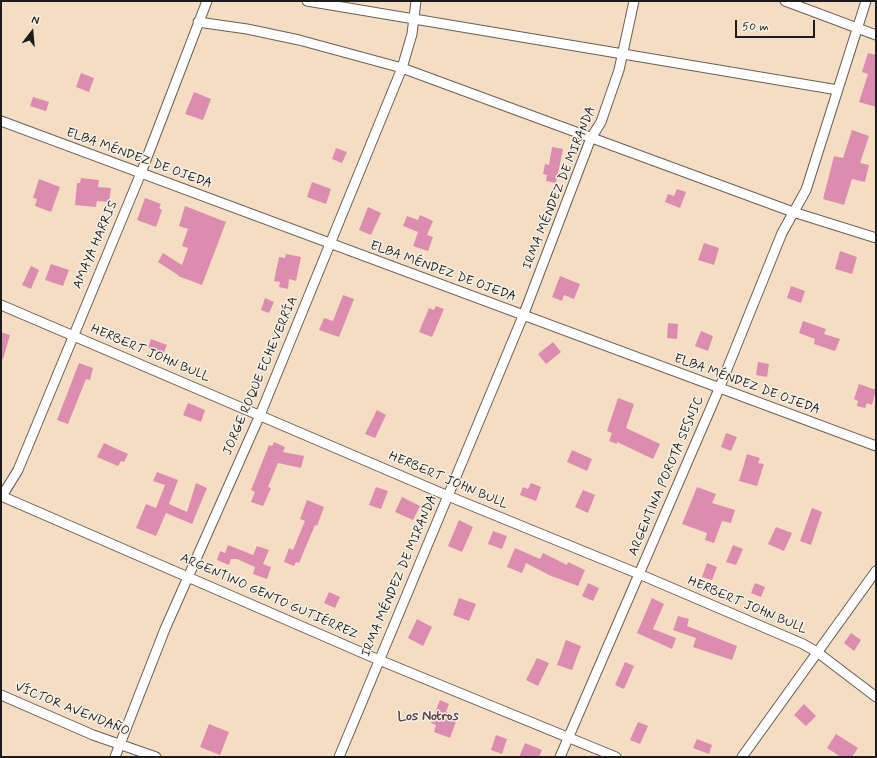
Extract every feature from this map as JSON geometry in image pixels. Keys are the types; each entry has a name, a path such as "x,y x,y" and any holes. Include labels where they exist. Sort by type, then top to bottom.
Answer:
{"street":[{"name":"AMAYA HARRIS","path":"2,496 18,470 72,335 140,173 207,1"},
{"path":"307,1 838,90"},
{"name":"JORGE ROQUE ECHEVERRÍA","path":"115,757 121,745 165,629 260,415 402,68 410,40 416,1"},
{"name":"IRMA MÉNDEZ DE MIRANDA","path":"339,757 523,316 591,138 601,122 623,54 634,1"},
{"path":"785,1 857,30 876,35"},
{"name":"ARGENTINA POROTA SESNIC","path":"560,757 719,389 782,233 806,190 866,1"},
{"path":"198,22 247,29 299,40 402,68 794,212 876,238"},
{"name":"ELBA MÉNDEZ DE OJEDA","path":"1,121 719,389 876,446"},
{"name":"HERBERT JOHN BULL","path":"1,305 448,496 639,574 803,644 817,652 876,696"},
{"name":"ARGENTINO GENTO GUTIÉRREZ","path":"2,496 379,660 616,757"},
{"path":"742,757 876,571"},
{"name":"VÍCTOR AVENDAÑO","path":"1,695 93,735 156,757"}],"building":[{"path":"868,53 876,55 876,107 859,102 868,74 862,72"},
{"path":"81,73 94,78 89,92 76,87"},
{"path":"194,92 211,99 203,120 185,114"},
{"path":"33,97 49,102 46,111 30,106"},
{"path":"852,130 869,136 860,163 869,165 865,182 852,179 844,205 823,199 834,156 843,158"},
{"path":"552,147 563,149 556,183 546,181 547,175 543,174 545,164 549,165"},
{"path":"336,148 347,152 342,163 332,159"},
{"path":"81,178 99,180 98,187 111,188 109,202 97,201 96,207 75,205 77,183 80,183"},
{"path":"39,179 60,187 51,212 35,206 37,199 33,198"},
{"path":"312,182 331,189 326,204 307,197"},
{"path":"677,189 686,192 680,208 665,202 668,194 674,196"},
{"path":"145,198 161,204 159,208 162,210 156,227 137,220"},
{"path":"185,206 226,222 202,285 178,276 158,262 163,253 182,265 188,248 182,246 188,229 179,226"},
{"path":"368,207 381,213 371,235 359,230"},
{"path":"420,215 433,221 427,235 433,237 428,251 413,246 418,232 403,226 407,216 418,220"},
{"path":"704,243 719,248 714,265 698,260"},
{"path":"840,251 857,257 852,274 835,269"},
{"path":"286,254 301,257 296,281 289,279 288,289 279,287 280,282 274,281 279,257 285,258"},
{"path":"51,264 69,270 63,286 45,280"},
{"path":"31,266 39,270 31,289 22,285"},
{"path":"560,276 580,284 574,299 564,295 562,301 552,297"},
{"path":"791,286 805,291 801,303 787,298"},
{"path":"343,295 354,299 339,337 319,330 324,318 333,321"},
{"path":"265,298 274,302 269,313 261,310"},
{"path":"436,306 444,309 432,337 419,332 429,308 434,310"},
{"path":"803,321 826,329 824,334 840,339 835,351 814,344 815,339 799,333"},
{"path":"668,323 678,324 677,339 667,338"},
{"path":"701,331 713,336 708,351 695,346"},
{"path":"1,332 10,335 3,359 1,358"},
{"path":"151,339 167,345 163,354 148,348"},
{"path":"553,342 561,352 546,364 538,354"},
{"path":"758,362 769,364 767,377 756,375"},
{"path":"79,363 93,368 90,380 86,379 68,424 57,420"},
{"path":"859,384 876,390 872,405 867,403 865,408 857,406 858,401 854,399"},
{"path":"618,398 634,404 626,428 660,444 653,459 617,442 617,444 609,441 612,433 607,431"},
{"path":"188,403 205,410 201,422 183,415"},
{"path":"377,410 386,415 375,438 365,434"},
{"path":"726,433 737,437 731,451 721,447"},
{"path":"274,442 285,447 283,452 304,456 301,468 278,463 268,487 271,488 263,506 251,502 255,492 251,490 269,445 272,446"},
{"path":"104,443 128,454 124,462 121,461 118,466 97,457"},
{"path":"572,450 592,459 587,471 567,462"},
{"path":"747,454 760,458 758,463 764,464 757,486 739,481"},
{"path":"157,472 178,480 169,504 187,512 196,483 207,488 192,524 166,513 156,536 136,528 146,504 156,508 165,485 153,481"},
{"path":"531,483 541,487 536,501 520,495 523,487 528,489"},
{"path":"376,487 388,491 381,509 369,505"},
{"path":"697,487 716,494 712,503 735,510 731,523 722,521 714,543 705,540 707,533 682,524"},
{"path":"583,490 595,495 588,513 575,507"},
{"path":"402,497 420,506 413,520 395,512"},
{"path":"307,500 324,507 317,526 315,525 299,563 296,562 294,566 284,562 289,548 293,550 305,521 300,519"},
{"path":"812,508 822,512 811,545 800,541"},
{"path":"459,520 473,527 462,552 448,546"},
{"path":"776,527 792,533 784,551 768,544"},
{"path":"493,531 507,536 502,549 488,544"},
{"path":"228,545 253,555 257,546 269,550 263,564 271,567 267,579 253,574 255,567 237,559 231,559 229,565 217,560 220,551 225,553"},
{"path":"733,545 743,549 736,565 726,562"},
{"path":"515,548 540,559 543,553 567,565 568,562 585,570 578,586 549,575 526,563 522,573 507,567"},
{"path":"707,563 717,567 712,580 702,577"},
{"path":"588,583 599,588 593,601 582,596"},
{"path":"755,583 765,587 761,597 751,593"},
{"path":"329,592 340,597 335,608 324,603"},
{"path":"459,598 476,604 469,621 453,615"},
{"path":"652,598 664,604 653,629 676,638 672,649 637,633"},
{"path":"678,616 689,619 687,626 737,646 732,660 693,647 696,638 673,630"},
{"path":"417,619 432,627 423,646 408,638"},
{"path":"851,633 861,640 854,651 844,643"},
{"path":"566,640 581,646 572,670 557,665"},
{"path":"537,658 549,663 538,686 526,680"},
{"path":"625,662 634,666 624,689 615,685"},
{"path":"440,700 449,704 446,712 458,716 450,738 434,732 436,725 431,723"},
{"path":"804,704 816,716 806,726 794,715"},
{"path":"638,722 648,726 640,744 630,740"},
{"path":"209,724 229,732 220,755 200,747"},
{"path":"836,734 858,748 852,757 841,757 827,748"},
{"path":"496,735 507,739 502,754 491,750"},
{"path":"697,739 712,745 709,754 693,748"},
{"path":"525,743 542,750 539,757 519,757"}],"district":[{"name":"Los Notros","path":"428,717"}]}
